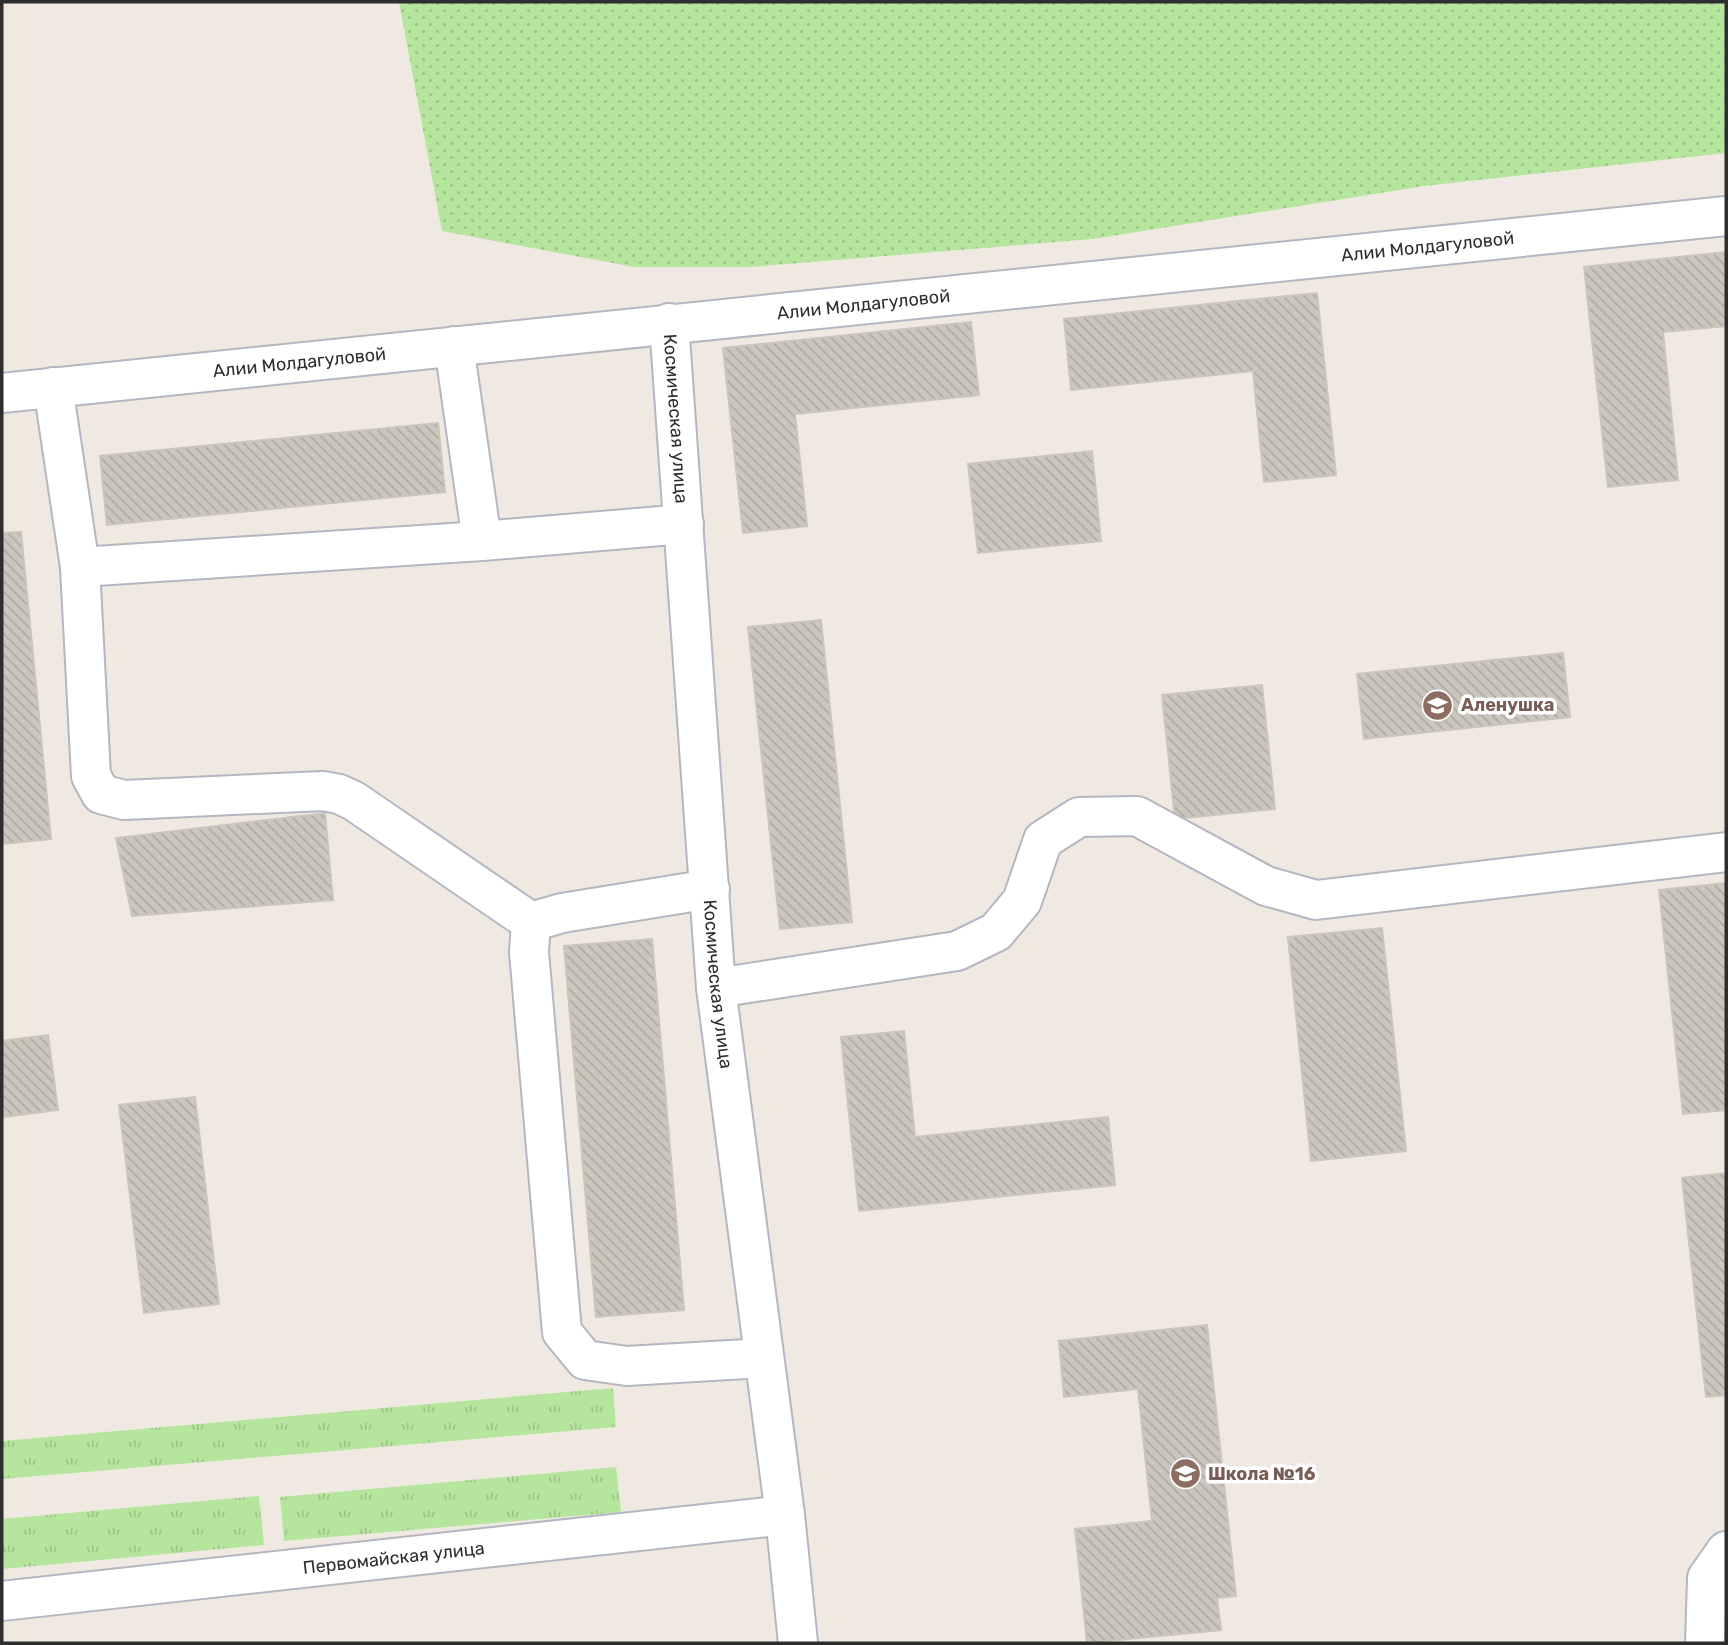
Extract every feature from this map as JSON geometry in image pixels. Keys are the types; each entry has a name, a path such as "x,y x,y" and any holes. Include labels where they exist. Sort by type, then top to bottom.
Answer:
{"street":[{"name":"Алии Молдагуловой","path":"2,393 1726,216"},
{"name":"Космическая улица","path":"669,323 716,988 785,1515 798,1643"},
{"path":"454,346 482,541"},
{"path":"53,387 80,567 91,776 101,794 124,800 323,791 339,794 354,801 531,922 562,914 710,889"},
{"path":"80,567 482,541 684,524"},
{"path":"716,988 957,951 996,932 1022,901 1043,840 1079,817 1137,816 1266,886 1316,900 1726,852"},
{"path":"531,922 529,952 562,1332 584,1360 627,1366 764,1358"},
{"name":"Первомайская улица","path":"2,1601 785,1515"},
{"path":"1705,1643 1707,1578 1726,1551"}],"green space":[{"path":"399,2 1726,2 1726,153 1424,186 1093,239 751,267 634,267 442,231"},
{"path":"613,1388 616,1427 2,1479 2,1441"},
{"path":"616,1467 621,1512 284,1541 280,1497"},
{"path":"259,1496 264,1545 2,1569 2,1519"}],"building":[{"path":"1726,252 1726,326 1663,332 1678,480 1608,487 1584,267"},
{"path":"1317,293 1336,475 1264,482 1253,371 1071,390 1064,319"},
{"path":"971,322 979,395 795,414 807,526 743,533 723,348"},
{"path":"438,423 445,492 107,525 100,456"},
{"path":"1092,451 1101,541 978,553 968,464"},
{"path":"21,532 51,839 2,844 2,533"},
{"path":"821,620 852,922 780,929 748,627"},
{"path":"1563,653 1570,717 1364,739 1357,674"},
{"path":"1262,685 1275,809 1175,819 1162,695"},
{"path":"325,813 333,900 132,916 116,838"},
{"path":"1726,883 1726,1110 1683,1114 1659,890"},
{"path":"1382,928 1406,1151 1311,1161 1288,937"},
{"path":"652,939 684,1310 596,1317 564,946"},
{"path":"904,1031 915,1137 1108,1117 1115,1185 859,1211 841,1037"},
{"path":"48,1035 58,1110 2,1117 2,1041"},
{"path":"195,1097 219,1304 144,1313 119,1105"},
{"path":"1726,1173 1726,1395 1706,1397 1682,1178"},
{"path":"1207,1325 1236,1596 1217,1598 1221,1630 1087,1643 1075,1529 1152,1521 1138,1389 1064,1397 1059,1341"}],"place":[{"name":"Аленушка","path":"1438,705"},
{"name":"Школа №16","path":"1185,1474"}]}
